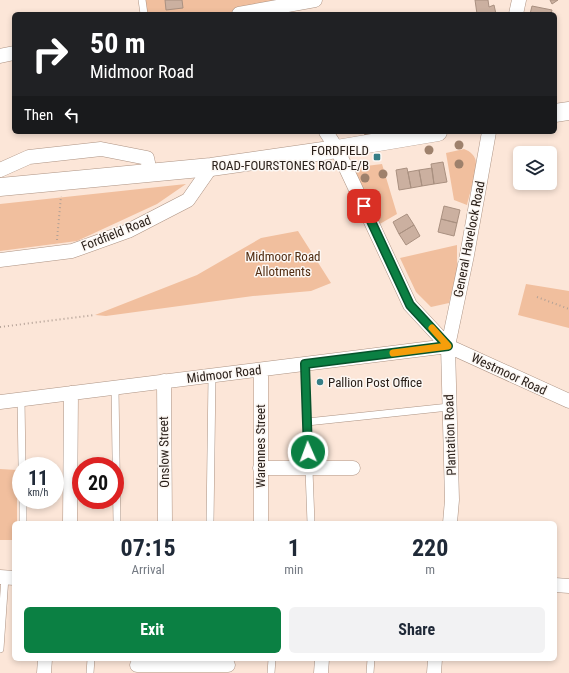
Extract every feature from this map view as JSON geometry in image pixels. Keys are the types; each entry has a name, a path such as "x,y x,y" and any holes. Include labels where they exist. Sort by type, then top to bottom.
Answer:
{"street":[{"path":"254,12 315,0"},
{"path":"516,12 519,0"},
{"path":"0,56 12,53"},
{"path":"557,113 569,111"},
{"path":"327,134 337,149 410,305 448,346"},
{"path":"0,187 210,167 337,149 426,134"},
{"name":"General Havelock Road","path":"448,346 467,255 489,134"},
{"path":"0,170 29,157 101,149 147,158 150,172"},
{"name":"Fordfield Road","path":"0,260 72,251 128,231 188,200 210,167"},
{"name":"Midmoor Road","path":"0,402 448,346"},
{"name":"Westmoor Road","path":"448,346 569,401"},
{"name":"Plantation Road","path":"448,346 452,500 450,521"},
{"name":"Warennes Street","path":"260,370 261,521"},
{"name":"Onslow Street","path":"164,381 165,521"},
{"path":"70,393 70,521"},
{"path":"260,468 353,468"},
{"path":"557,586 569,586"},
{"path":"44,673 45,661"},
{"path":"321,673 322,661"},
{"path":"434,673 435,661"},
{"path":"137,665 228,666"}],"lane":[{"path":"142,0 144,12"},
{"path":"305,364 311,521"},
{"path":"210,521 212,376"},
{"path":"115,388 117,521"},
{"path":"21,399 22,457"},
{"path":"307,422 449,406"},
{"path":"23,509 23,521"},
{"path":"0,649 6,577"},
{"path":"90,673 91,661"},
{"path":"271,673 272,661"},
{"path":"370,673 371,661"}],"path":[{"path":"56,253 63,181"},
{"path":"537,297 569,309"},
{"path":"0,327 95,315"}],"green space":[{"path":"142,0 304,0 236,12 144,12"},
{"path":"464,149 472,154 476,163 467,205 454,200 446,153"},
{"path":"382,164 397,214 378,225 355,172 358,167"},
{"path":"186,184 157,204 77,241 0,251 0,204"},
{"name":"Midmoor Road Allotments","path":"298,231 331,283 311,291 253,296 106,316 95,315 197,275 261,238"},
{"path":"457,245 457,272 449,303 431,307 416,292 400,258"},
{"path":"526,284 569,291 569,328 518,315"},
{"path":"0,469 12,470 12,509 17,509 17,521 12,521 12,540 0,540"}],"building":[{"path":"165,0 182,0 183,8 166,10"},
{"path":"475,0 488,0 489,7 494,5 496,12 477,12"},
{"path":"550,0 558,0 552,4"},
{"path":"532,6 552,10 552,12 530,12"},
{"path":"443,162 447,182 434,184 431,164"},
{"path":"407,168 411,188 399,190 396,170"},
{"path":"432,168 434,184 422,186 419,170"},
{"path":"419,170 422,186 411,188 408,172"},
{"path":"444,206 460,210 457,223 441,219"},
{"path":"407,214 414,225 399,234 393,222"},
{"path":"441,219 457,223 454,236 438,232"},
{"path":"414,225 420,236 406,245 399,234"}],"slow traffic":[{"path":"393,353 448,346 432,328"}],"place":[{"name":"FORDFIELD ROAD-FOURSTONES ROAD-E/B","path":"377,157"},
{"name":"Pallion Post Office","path":"320,382"}],"route":[{"path":"308,452 305,364 448,346 410,305 364,206"}]}
